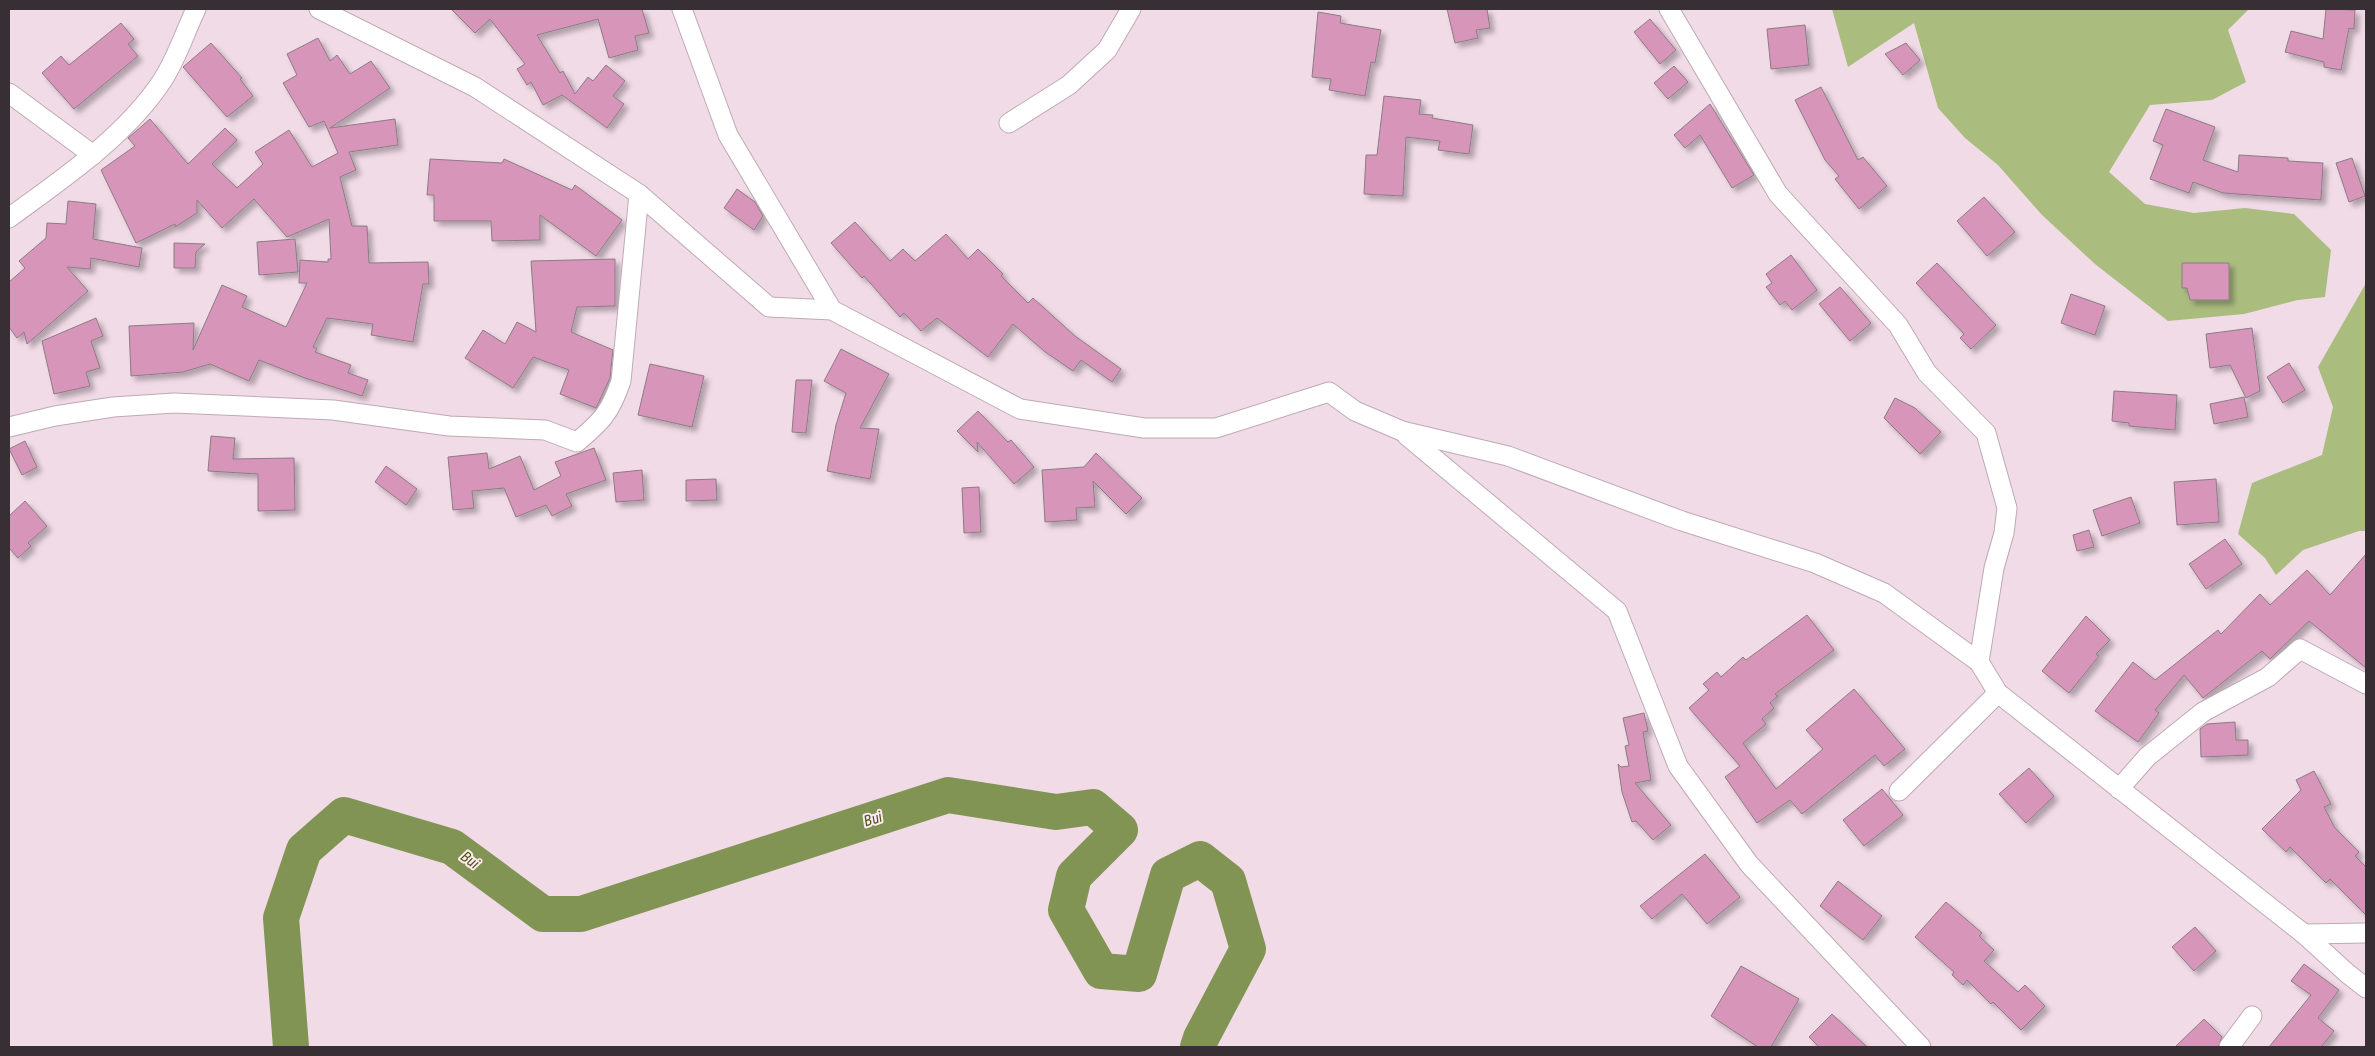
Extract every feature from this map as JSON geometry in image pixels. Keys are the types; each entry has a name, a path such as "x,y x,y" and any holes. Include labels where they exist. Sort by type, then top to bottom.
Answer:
{"street":[{"path":"9,218 93,155 139,109 162,81 196,9"},
{"path":"319,9 475,86 639,194 768,306 832,310 1020,409 1144,428 1216,428 1329,392 1355,412 1402,431 1508,456 1682,521 1815,563 1884,593 1979,662 1998,693 2304,934 2366,988"},
{"path":"682,9 728,135 832,310"},
{"path":"1009,123 1069,85 1107,50 1131,9"},
{"path":"1669,9 1778,194 1898,325 1927,373 1986,433 2007,508 2004,533 1994,568 1979,662"},
{"path":"9,93 93,155"},
{"path":"9,427 55,416 113,407 174,403 332,410 449,426 544,430 577,442 598,424 612,406 621,381 639,194"},
{"path":"1402,431 1617,611 1678,766 1749,864 1921,1047"},
{"path":"2119,789 2147,757 2202,712 2268,677 2300,649 2366,684"},
{"path":"1899,791 1998,693"},
{"path":"2304,934 2366,933"},
{"path":"2230,1047 2252,1016"}],"green space":[{"path":"1832,9 2249,9 2228,30 2246,82 2212,100 2150,105 2109,172 2145,204 2194,213 2245,208 2294,214 2331,250 2325,297 2298,300 2244,314 2168,321 2095,264 2042,215 1998,165 1965,138 1938,108 1914,23 1848,67"},
{"path":"2366,283 2366,531 2359,531 2303,550 2276,575 2265,558 2238,534 2252,483 2322,455 2333,407 2318,367"}],"building":[{"path":"451,9 642,9 649,33 635,36 638,50 609,58 598,19 537,35 560,73 563,71 575,94 588,77 593,81 606,65 625,81 613,96 624,104 607,128 562,95 543,105 531,82 527,85 517,69 525,64 490,19 475,33"},
{"path":"1447,9 1487,9 1490,28 1476,30 1478,38 1455,43"},
{"path":"2326,9 2355,10 2354,29 2349,28 2341,70 2324,67 2324,62 2285,52 2291,31 2323,39"},
{"path":"1318,12 1341,16 1340,23 1381,30 1375,63 1371,62 1365,96 1329,90 1331,79 1312,77"},
{"path":"1650,19 1676,50 1660,64 1634,32"},
{"path":"121,23 134,39 128,44 138,56 74,109 42,73 61,56 69,65"},
{"path":"1805,25 1809,65 1771,69 1767,29"},
{"path":"318,38 330,61 337,55 350,74 371,61 390,88 330,128 395,119 398,145 349,152 356,170 340,177 352,226 367,226 369,263 428,262 429,284 423,284 413,342 371,335 373,324 327,318 313,347 317,349 315,352 351,365 348,373 368,380 362,396 305,378 259,360 249,381 210,364 183,372 131,376 129,326 194,323 193,350 222,285 247,296 242,307 286,327 307,283 299,283 300,260 328,262 328,259 331,259 329,219 287,237 254,199 222,228 197,200 197,213 175,227 175,224 136,243 101,170 135,146 128,138 150,119 188,164 225,128 237,140 212,164 237,188 263,164 255,152 289,130 312,167 338,153 324,121 309,127 283,83 297,75 287,54"},
{"path":"211,43 242,78 240,79 253,96 227,117 183,67"},
{"path":"1906,43 1920,60 1903,75 1885,54"},
{"path":"1674,66 1688,82 1668,99 1654,83"},
{"path":"1821,87 1858,160 1863,157 1887,186 1859,209 1835,179 1839,176 1825,160 1795,100"},
{"path":"1384,96 1421,100 1419,114 1433,115 1432,118 1473,125 1469,154 1438,150 1440,141 1406,137 1403,196 1364,194 1366,155 1377,155"},
{"path":"1710,104 1754,175 1732,188 1700,135 1685,148 1674,135"},
{"path":"2166,109 2215,127 2203,160 2238,172 2239,155 2288,158 2288,161 2323,163 2321,200 2223,193 2193,182 2189,193 2150,179 2163,145 2153,141"},
{"path":"2352,158 2365,196 2349,202 2336,163"},
{"path":"430,159 502,163 504,159 572,190 575,185 622,220 596,256 540,215 540,240 492,241 491,221 434,221 434,195 427,195"},
{"path":"737,189 755,202 763,216 754,230 724,208"},
{"path":"1984,197 2015,232 1987,256 1957,221"},
{"path":"68,201 96,204 93,239 142,248 139,267 91,258 90,269 67,267 88,291 27,344 24,332 17,338 9,327 9,282 25,268 19,261 46,238 47,223 66,224"},
{"path":"855,222 890,261 903,249 915,261 946,234 968,259 978,249 1028,303 1033,298 1075,336 1121,369 1112,382 1081,360 1073,371 1044,351 1013,324 988,357 937,318 921,331 904,313 900,317 864,276 862,278 831,243"},
{"path":"295,239 298,272 259,275 257,242"},
{"path":"174,243 205,244 196,252 195,268 174,268"},
{"path":"1791,255 1817,290 1792,310 1785,301 1780,305 1766,287 1772,283 1766,274"},
{"path":"615,259 615,306 577,307 571,332 613,350 610,378 596,408 560,394 569,370 533,357 513,388 465,358 483,330 505,344 517,322 536,332 531,261"},
{"path":"1937,263 1996,325 1971,349 1960,338 1964,334 1916,283"},
{"path":"2182,263 2229,263 2229,300 2190,300 2187,288 2182,288"},
{"path":"1840,287 1871,323 1850,341 1819,304"},
{"path":"2071,294 2105,306 2095,335 2061,323"},
{"path":"96,318 103,336 91,341 100,368 86,372 90,386 54,394 42,341"},
{"path":"2252,328 2260,391 2246,398 2230,365 2210,368 2206,334"},
{"path":"841,349 889,374 860,428 879,429 870,479 827,471 836,425 846,393 824,381"},
{"path":"2289,363 2305,390 2283,403 2267,377"},
{"path":"650,364 704,376 692,427 638,415"},
{"path":"796,380 812,380 806,433 792,432"},
{"path":"2114,391 2177,395 2175,430 2129,426 2129,423 2112,421"},
{"path":"2244,397 2248,417 2214,424 2210,404"},
{"path":"1895,398 1915,408 1941,432 1920,454 1884,418"},
{"path":"978,411 1008,442 1011,440 1034,467 1014,484 977,442 978,452 957,431"},
{"path":"211,436 235,438 233,459 294,458 295,510 258,511 258,474 208,471"},
{"path":"25,441 37,467 22,475 9,449"},
{"path":"594,448 606,480 566,494 572,506 552,516 546,505 516,517 504,488 472,491 474,508 453,510 448,457 487,453 489,469 520,456 534,490 561,476 555,462"},
{"path":"1096,453 1142,498 1126,514 1093,481 1095,507 1076,508 1077,520 1045,522 1042,470 1084,467"},
{"path":"386,466 417,489 406,505 375,482"},
{"path":"642,470 644,500 616,502 613,473"},
{"path":"716,479 717,500 686,501 686,480"},
{"path":"2216,479 2219,522 2177,525 2174,482"},
{"path":"979,487 981,532 964,533 962,488"},
{"path":"2131,497 2140,523 2102,536 2093,510"},
{"path":"25,501 47,526 28,543 31,546 18,558 9,548 9,516"},
{"path":"2089,530 2094,547 2077,551 2073,535"},
{"path":"2225,539 2242,564 2206,589 2189,564"},
{"path":"2366,554 2366,668 2309,621 2270,659 2262,651 2203,698 2184,675 2155,710 2159,713 2138,742 2095,711 2133,662 2155,680 2218,630 2221,634 2260,594 2270,605 2307,570 2330,595"},
{"path":"1807,615 1834,650 1775,694 1778,696 1770,703 1774,708 1762,719 1766,724 1743,743 1776,789 1823,749 1806,730 1854,689 1905,749 1884,766 1875,755 1802,814 1790,800 1757,823 1725,777 1740,766 1689,708 1709,690 1703,684 1717,672 1721,677 1743,657 1746,660"},
{"path":"2086,616 2110,640 2096,654 2099,656 2069,693 2042,671"},
{"path":"1644,713 1648,731 1643,732 1651,780 1635,783 1671,825 1653,840 1636,821 1632,822 1622,792 1618,764 1621,767 1629,766 1625,746 1629,745 1623,718"},
{"path":"2235,722 2236,740 2248,740 2248,755 2201,757 2200,729 2207,724"},
{"path":"2029,768 2054,796 2026,823 1999,794"},
{"path":"2314,771 2331,804 2324,807 2335,828 2359,852 2355,856 2366,867 2366,915 2330,879 2326,883 2290,847 2286,852 2262,829 2301,790 2296,780"},
{"path":"1882,789 1903,815 1864,846 1843,820"},
{"path":"1705,854 1740,897 1707,924 1682,894 1652,919 1640,906"},
{"path":"1838,881 1882,916 1863,940 1820,906"},
{"path":"1946,902 1982,933 1979,936 1994,950 1984,961 2018,992 2025,985 2045,1006 2021,1030 1993,1002 1991,1004 1967,980 1963,985 1952,975 1954,972 1915,937"},
{"path":"2195,927 2216,951 2194,971 2172,947"},
{"path":"2304,964 2339,990 2318,1018 2334,1031 2321,1047 2269,1047 2311,995 2291,981"},
{"path":"1741,966 1799,999 1771,1047 1758,1047 1711,1016"},
{"path":"1832,1014 1867,1047 1819,1047 1809,1037"},
{"path":"2204,1019 2222,1037 2218,1047 2175,1047"}],"waterway":[{"name":"Bui","path":"291,1047 281,918 304,850 344,815 452,847 543,914 581,914 948,795 1056,812 1093,807 1120,830 1074,876 1066,910 1101,971 1139,974 1168,875 1200,859 1228,881 1248,949 1198,1047"}]}
